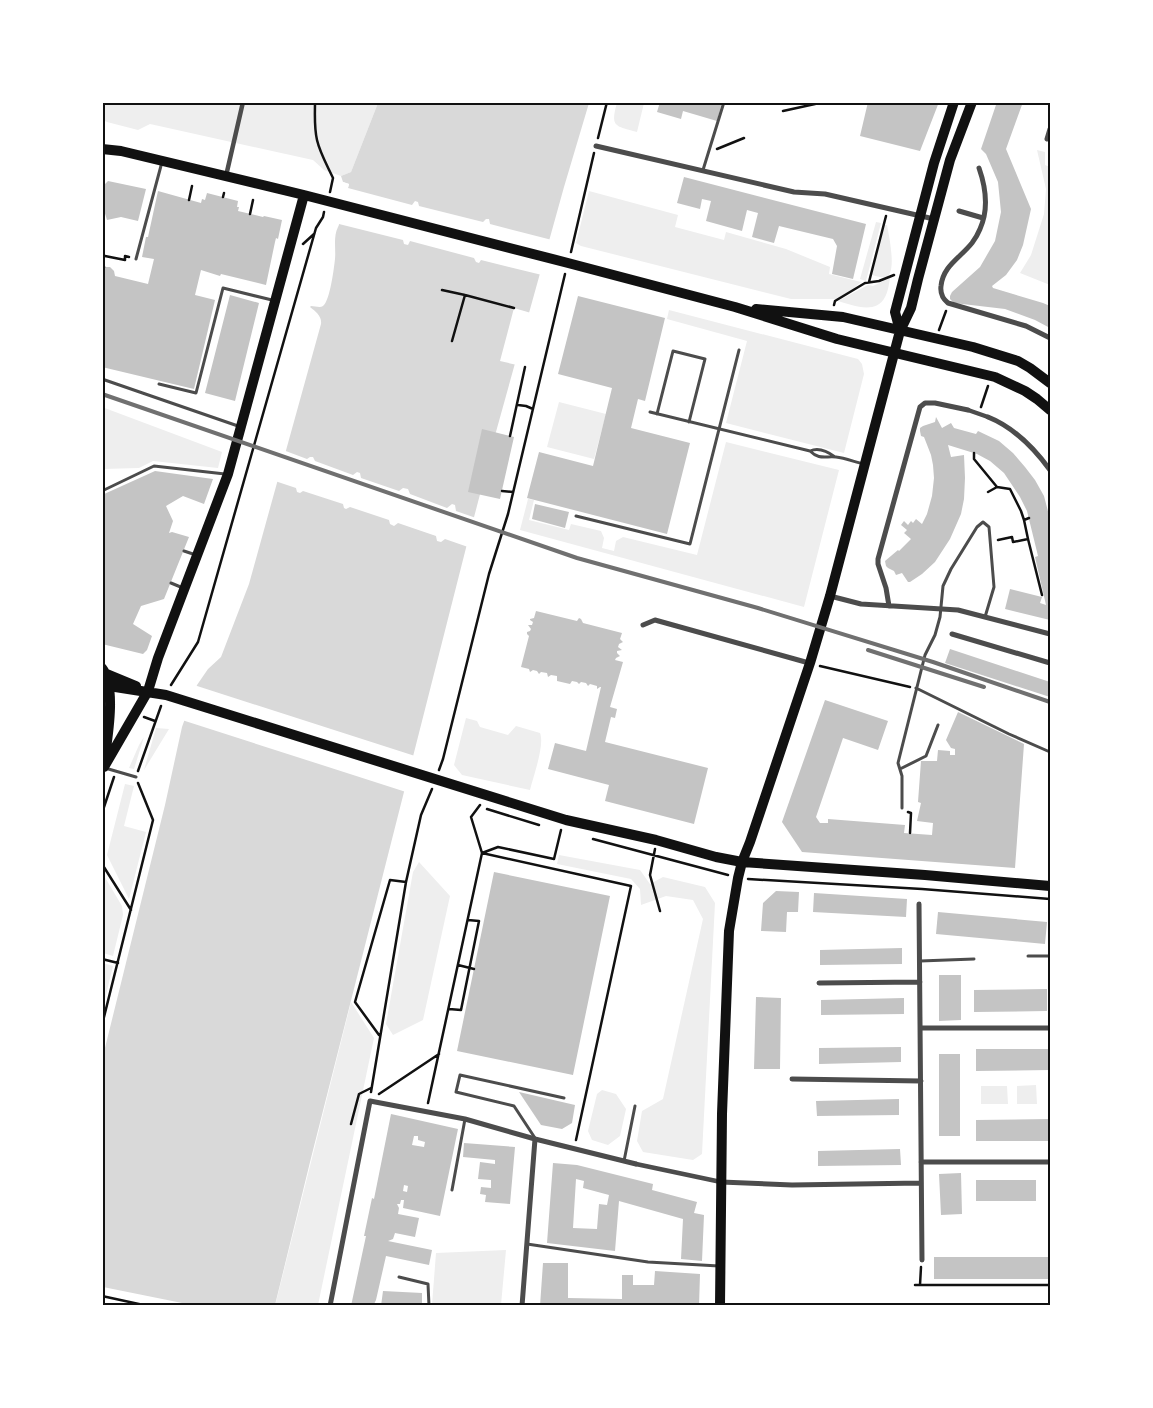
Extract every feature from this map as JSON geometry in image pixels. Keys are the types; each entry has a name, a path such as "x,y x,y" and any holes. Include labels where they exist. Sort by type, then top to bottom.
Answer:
{"main road":[{"path":"900,330 895,312 919,216 954,102"},
{"path":"720,1306 722,1114 729,931 734,897 742,862 810,663 830,596 900,330 911,308 950,160 972,102"},
{"path":"102,149 121,151 304,195 735,307 837,339 991,376 1026,391 1050,410"},
{"path":"103,770 148,691 158,658 228,474 304,195"},
{"path":"735,307 843,317 936,338 996,353 1018,361 1050,383"},
{"path":"104,672 148,691"},
{"path":"103,770 110,703 104,672"},
{"path":"106,686 166,695 566,820 656,840 716,857 742,862 1050,886"}],"street":[{"path":"226,176 243,102"},
{"path":"1047,139 1050,129"},
{"path":"596,146 794,192 824,194 934,220"},
{"path":"979,168 986,200 980,229 972,243 952,262 945,273 941,286 942,296 948,303 1017,323 1050,338"},
{"path":"959,211 983,218"},
{"path":"889,606 878,559 920,407 925,403 935,403 968,410 988,417 1009,428 1035,451 1050,470"},
{"path":"830,596 861,604 958,610 1050,634"},
{"path":"643,625 655,620 810,663"},
{"path":"952,634 1050,663"},
{"path":"919,904 922,1260"},
{"path":"819,983 920,982"},
{"path":"920,1028 1050,1028"},
{"path":"792,1079 921,1082"},
{"path":"330,1306 370,1101 464,1119 636,1164 721,1182 792,1184 921,1183"},
{"path":"522,1306 535,1139"},
{"path":"921,1162 1050,1162"}],"lane":[{"path":"703,171 724,102"},
{"path":"136,259 162,161"},
{"path":"159,384 196,392 223,288 275,301"},
{"path":"576,516 690,544 738,350"},
{"path":"657,414 673,351 705,359 689,422"},
{"path":"102,379 220,418 241,427"},
{"path":"650,412 810,451 815,449 827,451 835,457"},
{"path":"810,451 814,456 835,457 864,464"},
{"path":"102,491 154,466 228,474"},
{"path":"902,808 902,776 898,763 925,655 935,635 942,608 943,586 951,569 983,522 989,527 994,587 986,617"},
{"path":"184,551 197,555"},
{"path":"171,583 184,588"},
{"path":"916,688 1050,752"},
{"path":"900,769 926,756 938,726"},
{"path":"103,770 136,777"},
{"path":"1028,956 1050,956 1050,974"},
{"path":"920,961 974,959"},
{"path":"535,1139 514,1106 456,1092 460,1075 564,1098"},
{"path":"624,1161 634,1106"},
{"path":"452,1190 464,1119"},
{"path":"526,1244 648,1262 720,1266"},
{"path":"399,1277 428,1284 429,1306"}],"path":[{"path":"102,1024 153,820 136,777 166,695 176,675 198,642 314,234 332,203 333,178 317,140 315,102"},
{"path":"370,1101 379,1036 406,882 421,815 446,750 489,574 508,514 607,102"},
{"path":"783,111 815,104"},
{"path":"709,153 744,138"},
{"path":"189,200 192,186"},
{"path":"250,214 253,200"},
{"path":"869,282 888,209"},
{"path":"300,247 314,234"},
{"path":"105,256 125,260 126,256 131,258"},
{"path":"831,316 835,302 865,283 879,281 894,274"},
{"path":"442,290 514,308"},
{"path":"452,341 465,295"},
{"path":"510,436 525,367"},
{"path":"979,413 991,376"},
{"path":"517,404 533,409"},
{"path":"974,453 974,459 997,487"},
{"path":"988,492 997,487 1010,489 1022,511 1042,595"},
{"path":"502,491 513,492"},
{"path":"1024,520 1029,518"},
{"path":"991,541 1012,537 1013,542 1028,539"},
{"path":"810,663 916,688"},
{"path":"426,1111 482,854 472,817 480,806 484,794"},
{"path":"902,808 911,813 910,833"},
{"path":"482,854 498,847 554,859 561,831 566,820"},
{"path":"656,840 650,875 660,911"},
{"path":"482,854 631,886 574,1148"},
{"path":"102,864 131,910"},
{"path":"919,904 924,875"},
{"path":"379,1036 355,1002 390,880 406,882"},
{"path":"449,1009 460,1010 479,921 468,920"},
{"path":"102,959 118,963"},
{"path":"458,965 474,969"},
{"path":"370,1101 404,1076 439,1054"},
{"path":"351,1124 359,1094 371,1088"},
{"path":"920,1285 922,1260"},
{"path":"915,1285 1050,1285"},
{"path":"102,1296 148,1306"}],"shaded area":[{"path":"103,103 378,103 351,172 341,176 324,170 313,160 150,124 138,130 107,122 103,120"},
{"path":"378,103 589,103 494,439 275,1305 103,1306 103,1056 165,805 182,727 197,685 208,669 221,657 249,584 321,324 320,316 310,307 323,306 330,291 335,259 336,235 349,184 343,182 341,176 351,172"},
{"path":"617,103 644,103 637,132 619,127 616,124 614,117"},
{"path":"1037,150 1045,152 1045,165 1050,167 1050,285 1020,273 1031,255 1044,214 1046,189"},
{"path":"589,191 678,215 675,227 724,240 726,232 786,249 830,267 829,274 861,282 837,299 791,299 581,246 576,243"},
{"path":"876,222 881,223 866,281 860,279"},
{"path":"885,225 887,225 892,266 888,276 882,277 872,275"},
{"path":"890,278 886,295 881,303 876,306 863,307 838,301 868,285 873,286"},
{"path":"669,310 858,359 862,364 864,374 844,453 726,423 747,341 667,319"},
{"path":"559,402 606,414 594,459 547,447"},
{"path":"102,407 222,452 218,468 153,461 139,468 103,469"},
{"path":"726,442 839,470 804,607 520,530 528,499 534,500 529,520 569,530 571,524 601,531 604,538 602,548 614,551 616,541 623,537 697,555"},
{"path":"466,718 477,721 480,727 508,735 516,726 540,733 540,753 530,790 462,775 454,765"},
{"path":"156,728 169,729 144,770"},
{"path":"144,737 134,769 129,768 139,745"},
{"path":"125,784 134,786 124,826 146,832 129,899 107,855"},
{"path":"559,855 640,870 650,884 663,877 705,887 715,903 702,1154 693,1160 643,1152 637,1141 642,1111 663,1099 703,919 693,900 666,896 641,905 640,889 631,879 557,864"},
{"path":"419,862 450,896 423,1020 393,1035 386,1024 413,872"},
{"path":"103,874 122,906 123,915 113,956 103,953"},
{"path":"102,963 113,966 103,1007"},
{"path":"351,1002 374,1038 318,1305 275,1306"},
{"path":"1036,1085 1037,1104 1017,1104 1017,1086"},
{"path":"981,1086 1007,1086 1008,1104 981,1104"},
{"path":"602,1090 616,1094 626,1109 620,1136 608,1145 592,1140 588,1131 597,1094"},
{"path":"506,1250 501,1305 432,1305 436,1253"}],"pier":[{"path":"343,182 349,184 348,188 412,205 415,201 418,202 419,206 483,222 489,219 490,224 552,240 542,275 481,260 479,263 474,258 410,241 408,245 404,244 403,240 339,224 336,227 346,186 342,185"},
{"path":"514,308 531,313 517,365 500,361"},
{"path":"283,450 307,459 313,457 315,461 353,475 357,472 360,473 361,478 399,491 403,488 408,489 410,494 447,508 452,504 455,505 456,511 476,518 468,547 445,539 441,542 437,541 436,536 398,523 394,526 390,524 389,520 350,507 346,509 343,504 303,491 297,492 296,488 275,481"},
{"path":"194,685 415,756 406,792 182,720"},
{"path":"103,1287 192,1305 113,1306 102,1303"}],"building":[{"path":"660,102 722,102 717,121 683,111 681,119 657,112"},
{"path":"868,102 939,102 920,151 860,136"},
{"path":"997,102 1023,102 1006,149 1031,209 1023,245 1017,260 1006,275 992,286 993,288 1050,306 1050,328 1035,320 1005,309 954,303 950,299 952,292 980,267 995,241 1001,212 998,182 986,154 981,149"},
{"path":"684,177 866,224 853,279 832,274 837,246 833,239 779,226 774,243 752,237 758,213 747,210 742,231 706,221 711,201 702,199 700,209 677,203"},
{"path":"108,181 146,189 138,221 121,217 107,220 102,204 102,187"},
{"path":"158,191 201,203 202,199 205,200 207,193 238,201 238,211 282,220 278,239 276,238 275,242 266,285 221,274 220,276 201,270 195,295 215,300 194,389 102,367 102,283 104,284 105,282 102,279 102,269 110,267 114,271 115,276 148,284 154,259 142,257"},
{"path":"230,295 259,303 235,401 205,393"},
{"path":"578,296 665,318 645,401 638,399 631,428 690,443 667,534 527,498 539,452 593,466 612,388 558,374"},
{"path":"936,417 942,428 951,423 954,428 976,434 978,431 999,441 1025,467 1044,496 1050,519 1050,620 1005,609 1010,589 1042,597 1040,603 1046,605 1035,557 1038,556 1027,511 1020,497 1004,473 990,461 977,454 948,445 951,457 964,455 964,499 961,514 950,539 935,562 910,582 902,573 896,575 894,571 886,566 885,561 911,539 904,533 907,530 901,525 904,521 908,525 916,519 922,524 927,514 932,496 933,465 924,437 921,436 920,428 935,422"},
{"path":"482,429 514,437 500,499 468,492"},
{"path":"155,471 213,479 204,504 183,496 166,506 173,521 169,533 172,532 189,537 164,599 141,606 133,624 152,636 147,650 143,654 102,644 102,495"},
{"path":"535,504 569,512 565,528 532,519"},
{"path":"536,611 577,621 579,618 583,623 622,633 620,639 623,642 618,647 622,650 617,651 620,656 615,660 623,662 610,707 617,709 615,718 611,717 605,742 708,768 694,824 605,801 609,785 548,769 555,743 586,751 601,687 597,689 597,686 590,684 588,686 586,683 581,682 579,684 572,681 570,684 557,681 557,676 551,675 548,677 547,673 541,672 539,674 533,670 530,672 529,669 521,667 529,636 527,632 531,629 528,625 532,625 533,622 530,619 534,618"},
{"path":"950,649 1050,682 1050,697 945,663"},
{"path":"825,700 888,721 878,750 843,738 816,817 820,823 828,823 828,819 905,825 904,833 932,835 933,823 917,821 921,803 918,802 921,761 937,761 938,750 950,751 950,755 955,755 955,749 951,748 946,740 958,712 1024,744 1015,868 802,852 782,822"},
{"path":"494,872 610,896 573,1075 457,1051"},
{"path":"776,891 799,892 798,912 787,912 786,932 761,931 763,903"},
{"path":"814,893 907,899 906,917 813,912"},
{"path":"938,912 1047,922 1045,944 936,934"},
{"path":"902,948 902,964 820,965 820,950"},
{"path":"939,975 961,975 961,1020 939,1021"},
{"path":"1047,989 1047,1011 974,1012 974,990"},
{"path":"756,997 781,998 780,1069 754,1069"},
{"path":"904,998 904,1014 821,1015 821,1000"},
{"path":"901,1047 901,1062 819,1064 819,1048"},
{"path":"976,1049 1050,1049 1050,1070 976,1071"},
{"path":"939,1054 960,1054 960,1136 939,1136"},
{"path":"519,1092 575,1105 572,1123 562,1129 541,1125"},
{"path":"899,1099 899,1115 817,1116 816,1101"},
{"path":"391,1114 458,1129 440,1216 403,1208 404,1200 401,1200 400,1204 397,1204 399,1208 398,1214 419,1218 415,1237 395,1233 393,1239 388,1241 432,1250 429,1265 386,1256 373,1306 351,1306 372,1198 374,1199","holes":["414,1136 418,1136 418,1140 425,1142 424,1147 412,1145","404,1185 408,1186 407,1192 403,1191"]},
{"path":"1050,1119 1050,1141 976,1141 976,1120"},
{"path":"464,1143 515,1147 510,1204 485,1202 486,1195 480,1194 481,1187 491,1188 491,1180 478,1179 480,1162 495,1164 495,1160 463,1157"},
{"path":"900,1149 901,1165 818,1166 818,1151"},
{"path":"553,1163 577,1165 653,1184 652,1190 697,1202 694,1213 704,1215 702,1261 681,1259 683,1219 619,1201 615,1251 547,1243","holes":["576,1179 584,1181 583,1188 609,1195 607,1205 599,1204 597,1229 573,1228"]},
{"path":"961,1173 962,1214 941,1215 939,1174"},
{"path":"976,1180 1036,1180 1036,1201 976,1201"},
{"path":"934,1257 1048,1257 1048,1279 934,1279"},
{"path":"543,1263 568,1263 568,1298 622,1299 622,1275 633,1275 633,1285 654,1285 655,1271 700,1274 699,1306 540,1306"},
{"path":"383,1291 422,1293 422,1306 381,1306"}],"railway":[{"path":"102,394 577,558 758,608 933,662 1050,702"},
{"path":"868,650 984,687"}]}
